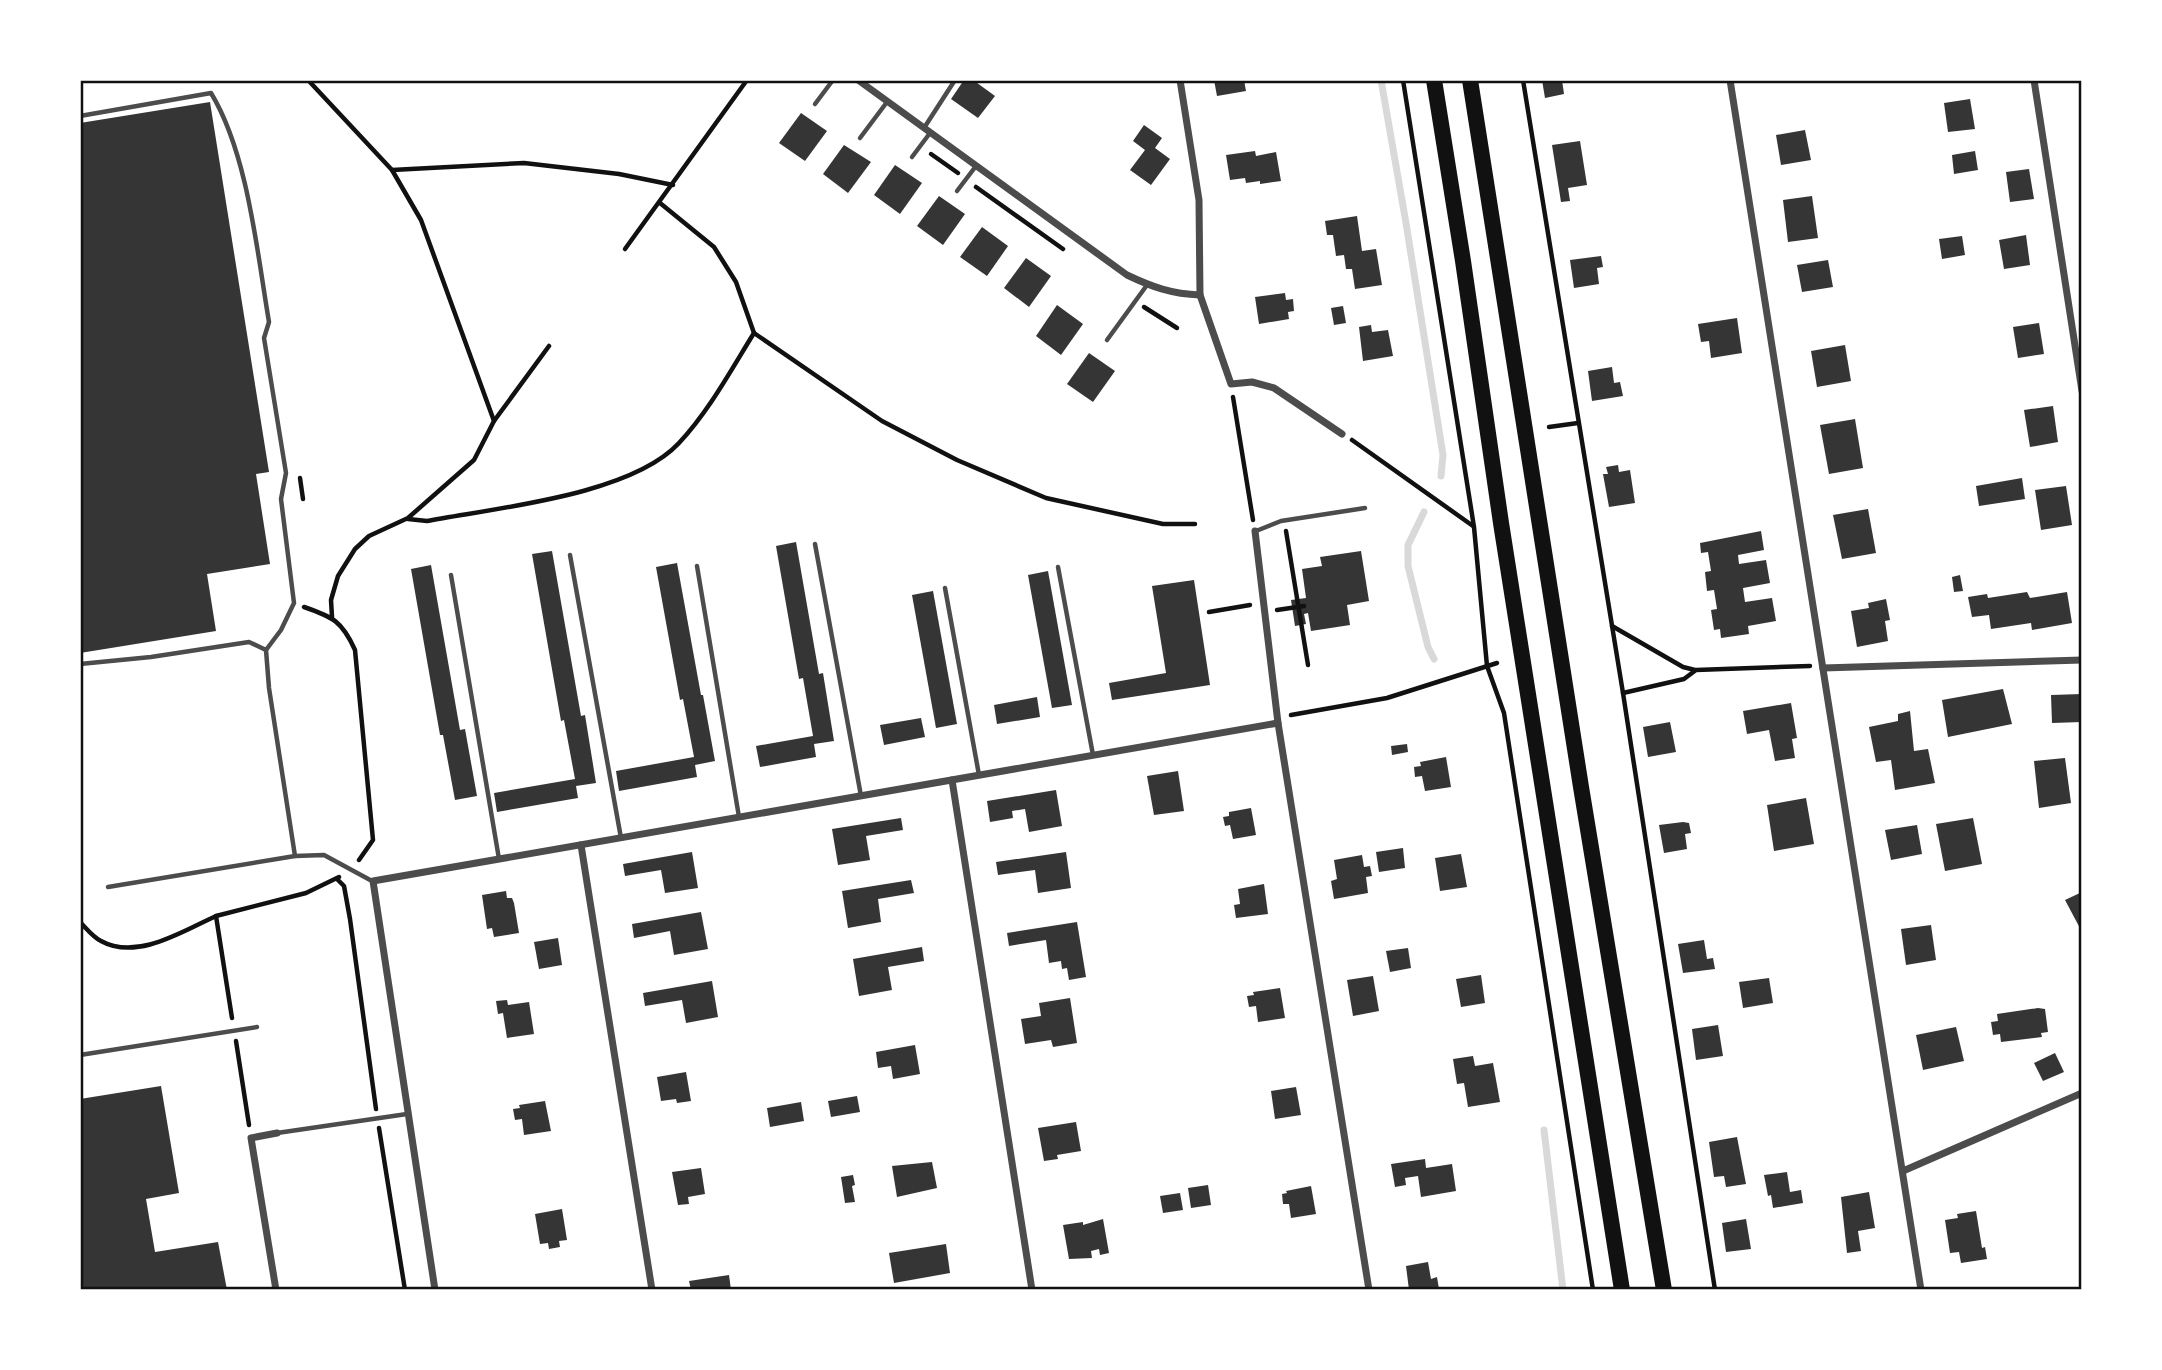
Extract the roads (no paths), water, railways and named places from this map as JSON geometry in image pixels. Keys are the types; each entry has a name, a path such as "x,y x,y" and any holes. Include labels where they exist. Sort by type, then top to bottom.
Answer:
{"highway":[{"path":"1434,80 1622,1290"},
{"path":"1470,80 1664,1290"}],"street":[{"path":"858,80 1127,275 1147,285 1177,294 1200,295"},
{"path":"1180,80 1199,200 1200,295 1231,384 1252,382 1275,388 1342,434"},
{"path":"1730,80 1921,1290"},
{"path":"2034,80 2081,391"},
{"path":"1255,531 1278,723 1369,1290"},
{"path":"1823,668 2081,660"},
{"path":"435,1290 373,881 1278,723"},
{"path":"951,780 1031,1290"},
{"path":"581,845 652,1290"},
{"path":"1903,1171 2081,1093"},
{"path":"276,1290 251,1138 277,1133"}],"lane":[{"path":"815,104 833,80"},
{"path":"912,157 955,80"},
{"path":"80,116 211,93 240,160 269,322 264,338 286,473 281,499 293,603 281,630 266,650 269,688 295,856"},
{"path":"860,138 888,102"},
{"path":"957,191 976,166"},
{"path":"1107,340 1147,285"},
{"path":"1255,531 1284,520 1365,508"},
{"path":"816,544 861,796"},
{"path":"570,555 621,838"},
{"path":"697,566 739,817"},
{"path":"1058,567 1093,755"},
{"path":"451,575 499,859"},
{"path":"945,588 979,775"},
{"path":"80,664 151,657 249,642 266,650"},
{"path":"108,887 295,856 324,855 373,881"},
{"path":"80,1055 257,1027"},
{"path":"277,1133 407,1114"}],"waterway":[{"path":"1381,80 1443,455 1441,476"},
{"path":"1424,512 1408,545 1408,566 1428,647 1434,659"},
{"path":"1544,1130 1563,1290"}]}
